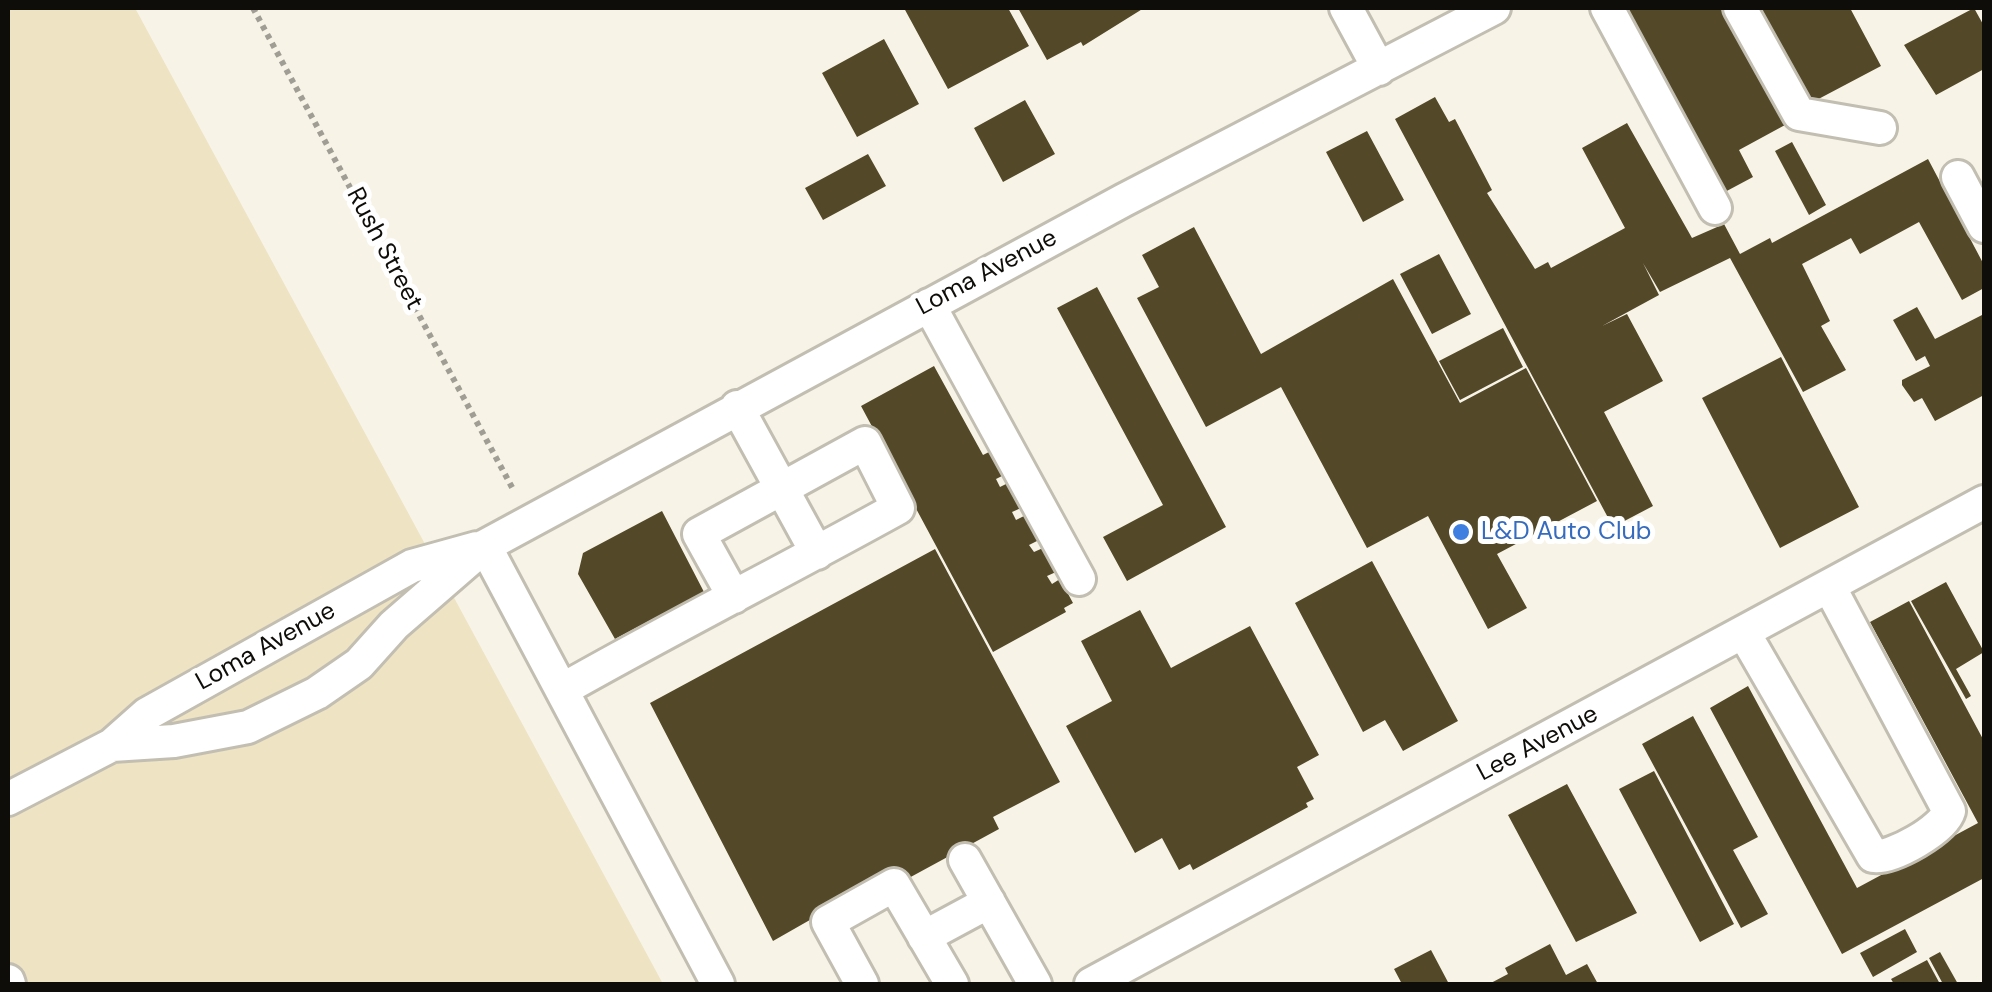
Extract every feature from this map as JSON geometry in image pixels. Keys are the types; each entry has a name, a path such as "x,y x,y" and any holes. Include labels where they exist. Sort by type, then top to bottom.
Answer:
{"street":[{"path":"1346,8 1379,69"},
{"name":"Loma Avenue","path":"112,745 174,742 248,728 317,693 358,664 394,625 485,546 737,407 1494,8"},
{"path":"1607,8 1715,208"},
{"path":"1740,8 1799,114 1880,128"},
{"path":"1958,177 1984,226"},
{"path":"929,305 1079,579"},
{"path":"737,407 817,552"},
{"path":"562,690 734,597 898,508 865,443 699,534 734,597"},
{"name":"Lee Avenue","path":"1100,982 1984,502"},
{"path":"485,546 718,984"},
{"name":"Loma Avenue","path":"8,800 112,745 147,714 412,566 485,546"},
{"path":"1744,633 1874,856 1886,856 1945,822 1950,811 1829,586"},
{"path":"965,860 1034,984"},
{"path":"862,984 828,922 894,886 952,984"},
{"path":"924,937 988,902"}],"path":[{"name":"Rush Street","path":"253,8 514,491"}],"shaded area":[{"path":"8,8 135,8 663,984 8,984"}],"building":[{"path":"904,8 1008,8 1029,46 948,89"},
{"path":"1018,8 1144,8 1083,46 1081,42 1047,60"},
{"path":"1624,8 1721,8 1785,125 1739,150 1753,177 1723,193"},
{"path":"1757,8 1850,8 1881,66 1809,104"},
{"path":"1974,8 1984,26 1984,69 1936,95 1904,45"},
{"path":"884,39 919,104 857,137 822,73"},
{"path":"1435,97 1449,122 1455,119 1492,190 1487,193 1535,269 1548,262 1551,268 1625,228 1582,148 1627,123 1692,238 1724,224 1740,254 1770,238 1772,243 1928,159 1984,265 1984,288 1962,300 1919,222 1860,254 1851,238 1802,264 1830,321 1821,326 1846,370 1803,392 1730,258 1660,292 1643,263 1659,295 1602,326 1627,314 1663,381 1604,412 1653,506 1613,527 1395,119"},
{"path":"1025,100 1055,154 1003,182 974,128"},
{"path":"1367,131 1404,200 1363,222 1326,152"},
{"path":"1792,142 1826,205 1809,215 1775,151"},
{"path":"868,154 886,186 823,220 805,188"},
{"path":"1194,227 1261,354 1393,279 1460,403 1526,368 1597,501 1497,554 1527,608 1488,629 1428,516 1367,548 1281,387 1206,427 1137,298 1159,287 1142,255"},
{"path":"1439,254 1471,314 1432,334 1400,274"},
{"path":"1097,287 1226,527 1127,581 1103,537 1163,505 1057,308"},
{"path":"1917,307 1935,339 1984,314 1984,395 1935,421 1922,398 1914,402 1902,385 1902,380 1930,366 1925,356 1916,361 1893,320"},
{"path":"1503,328 1523,367 1460,400 1439,361"},
{"path":"1781,357 1859,507 1780,548 1702,398"},
{"path":"934,366 983,455 991,451 1004,475 996,479 1000,487 1008,483 1021,508 1012,512 1016,520 1026,515 1039,540 1029,545 1034,552 1043,548 1056,572 1047,576 1052,584 1060,579 1073,603 1064,608 1066,612 993,652 861,406"},
{"path":"662,511 704,592 615,639 578,574 583,553"},
{"path":"935,549 1060,782 993,817 999,829 907,879 901,868 773,941 650,703"},
{"path":"1372,561 1458,721 1403,751 1385,720 1363,732 1295,603"},
{"path":"1946,582 1984,652 1956,669 1971,696 1966,699 1911,601"},
{"path":"1909,601 1984,741 1984,878 1842,954 1710,708 1748,686 1857,888 1978,823 1870,622"},
{"path":"1140,610 1171,668 1250,626 1319,755 1297,767 1314,799 1306,803 1308,807 1193,870 1190,864 1179,870 1162,838 1135,853 1066,726 1112,701 1081,641"},
{"path":"1693,716 1758,837 1733,850 1768,914 1741,928 1642,744"},
{"path":"1654,771 1734,924 1700,942 1619,789"},
{"path":"1567,784 1637,913 1576,942 1508,815"},
{"path":"1905,929 1917,952 1873,977 1860,953"},
{"path":"1550,944 1566,975 1587,964 1598,984 1489,984 1508,974 1505,968"},
{"path":"1431,950 1449,984 1402,984 1394,969"},
{"path":"1940,952 1958,984 1943,984 1929,958"},
{"path":"1927,960 1940,984 1894,984 1891,979"}],"place":[{"name":"L&D Auto Club","path":"1461,532"}]}
